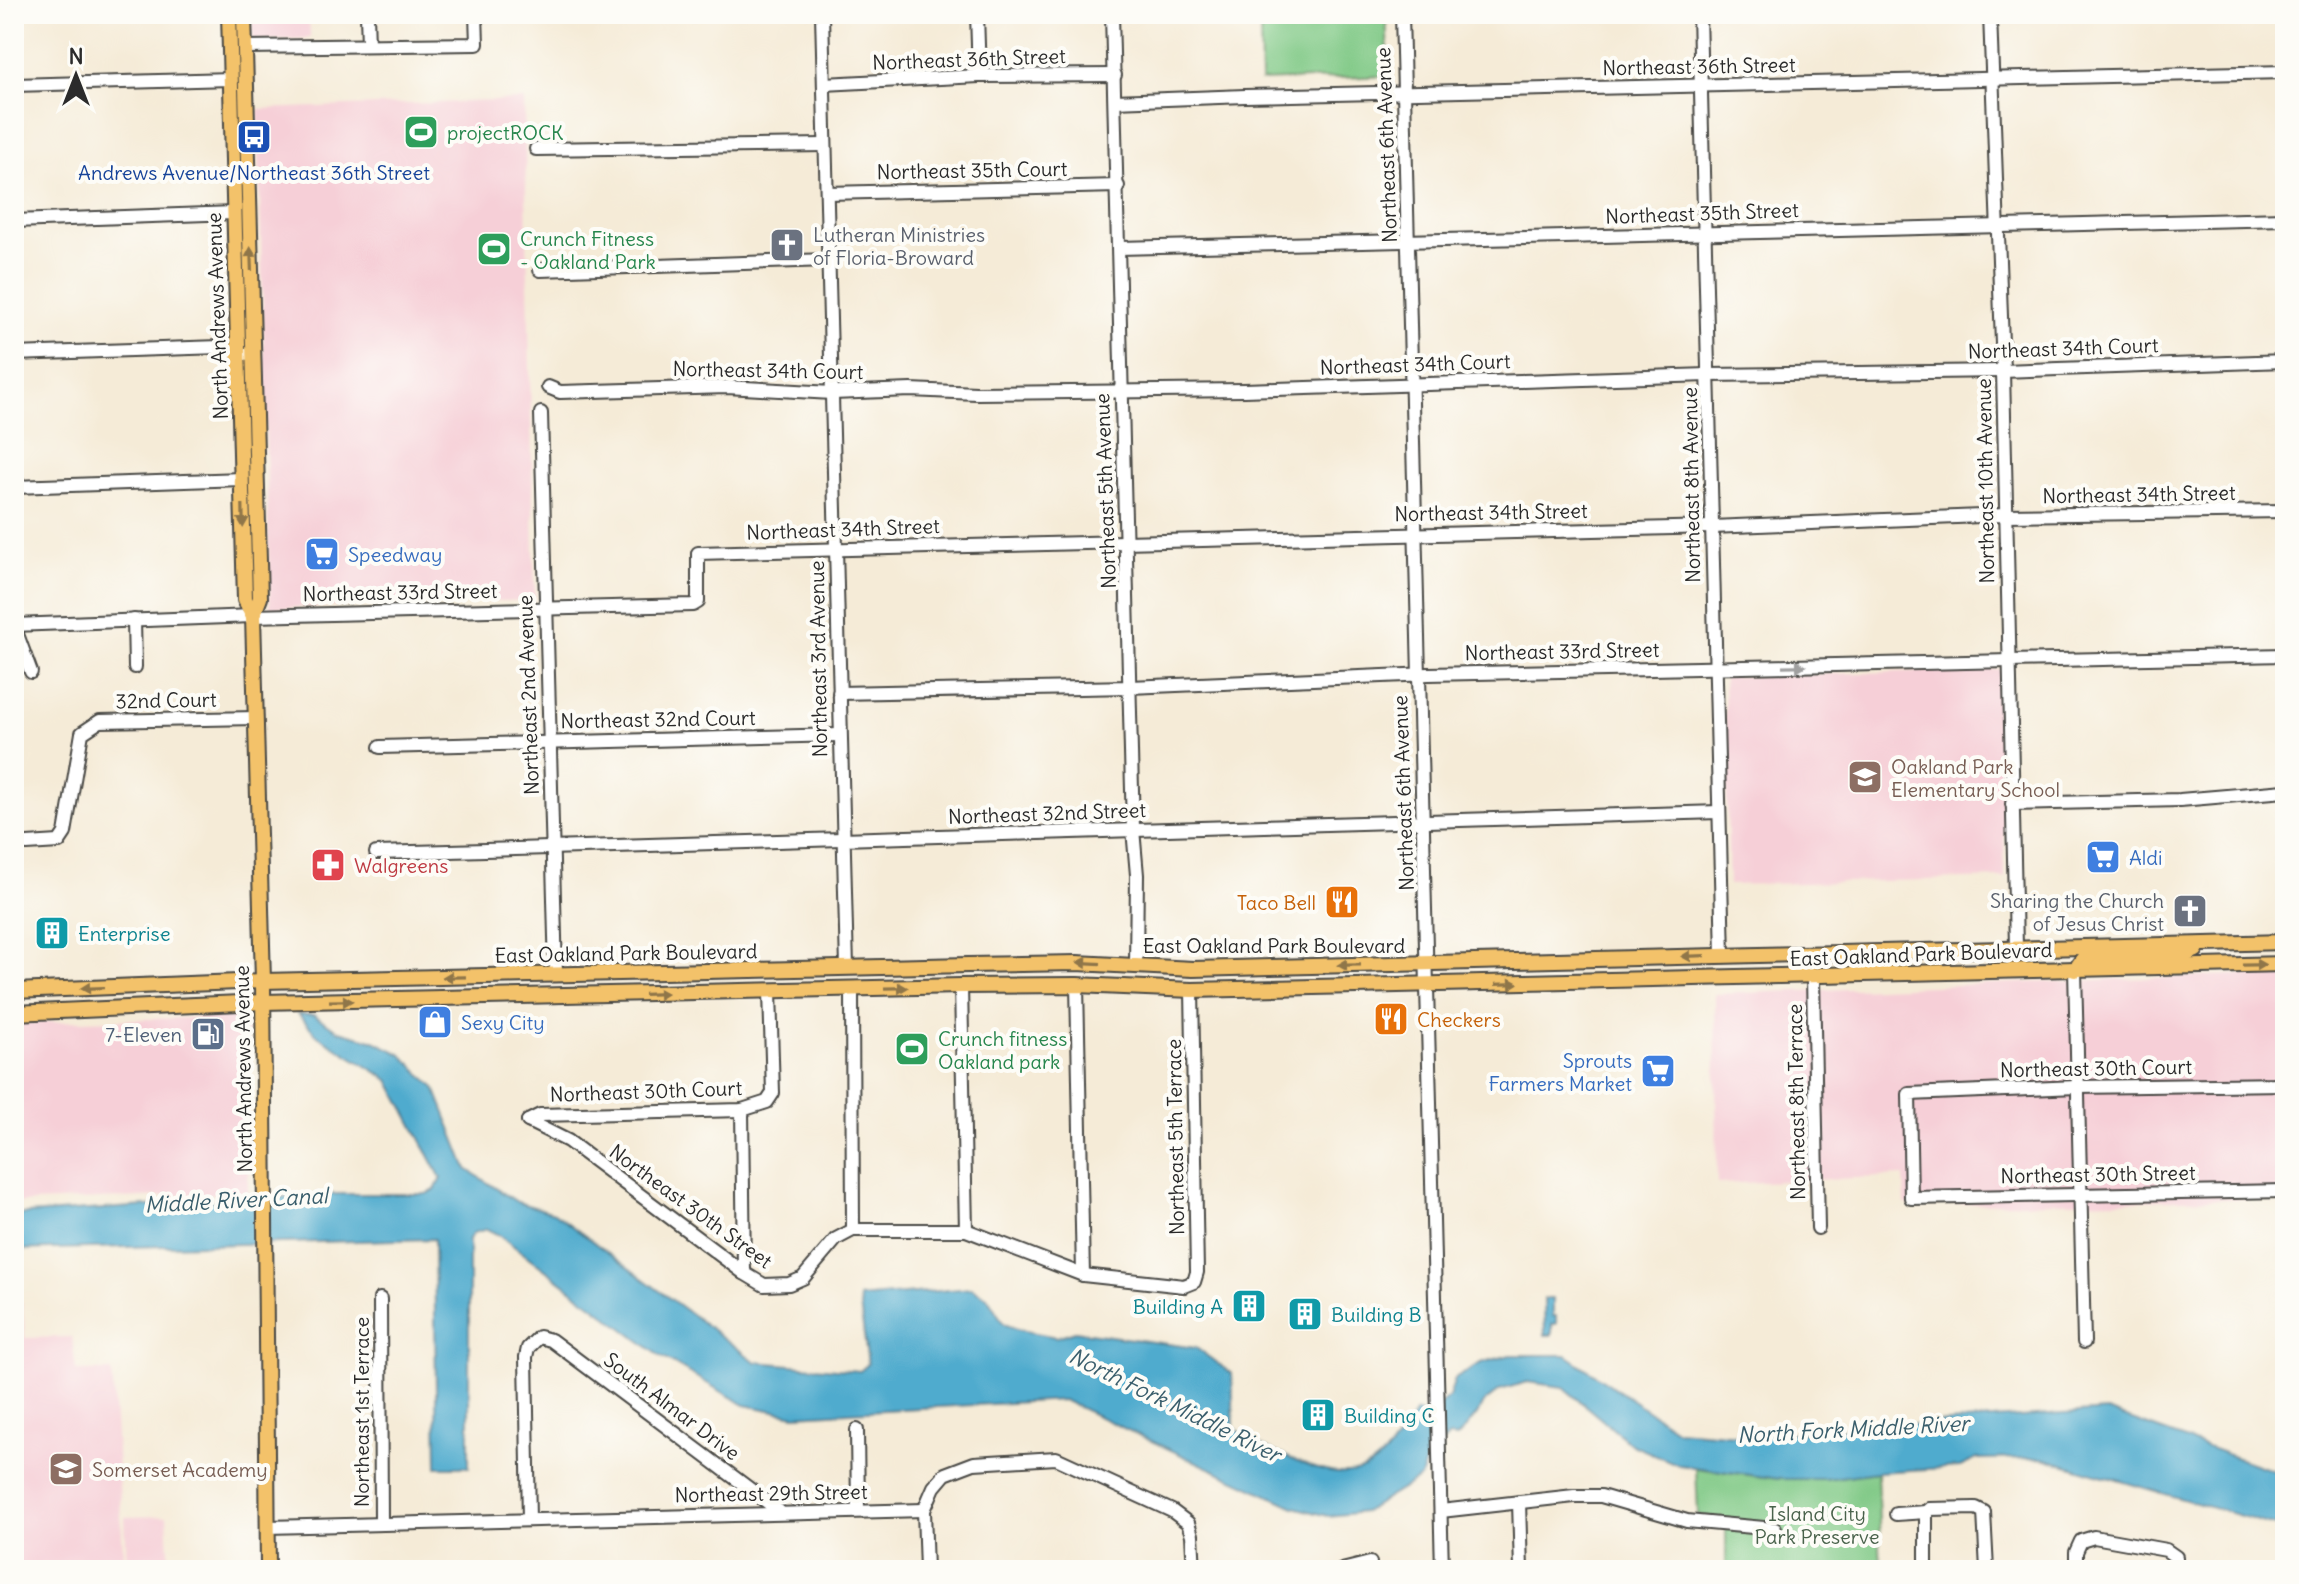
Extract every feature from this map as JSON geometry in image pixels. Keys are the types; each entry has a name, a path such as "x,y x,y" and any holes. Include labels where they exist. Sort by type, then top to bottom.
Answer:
{"main road":[{"name":"North Andrews Avenue","path":"244,14 247,92 246,354 242,479 245,600 253,616"},
{"name":"North Andrews Avenue","path":"229,21 234,213 246,337"},
{"path":"229,21 235,39 245,47"},
{"path":"231,79 238,81 247,92"},
{"name":"North Andrews Avenue","path":"246,354 260,598 253,616 263,981 268,1570"},
{"name":"East Oakland Park Boulevard","path":"14,991 263,981 986,964 1077,963 1193,969 2285,942"},
{"path":"2075,970 2086,958 2189,953 2204,943"},
{"path":"1908,974 1929,964 2002,961 2013,955 2016,947"},
{"path":"1813,977 1816,964 1827,953"},
{"path":"1757,978 1770,971 1775,954"},
{"path":"961,986 971,973 986,964"},
{"name":"East Oakland Park Boulevard","path":"14,1013 263,1002 961,986 1077,985 1192,990 2285,964"},
{"path":"1097,986 1128,975 1136,966"},
{"path":"818,990 838,981 847,968"},
{"path":"622,995 630,981 644,972"},
{"path":"522,997 548,988 556,974"}],"street":[{"path":"367,14 368,45"},
{"path":"245,47 477,44 476,14"},
{"name":"Northeast 3rd Avenue","path":"822,14 847,968"},
{"path":"977,14 979,76"},
{"name":"Northeast 5th Avenue","path":"1112,14 1133,829 1137,875 1136,966"},
{"name":"Northeast 6th Avenue","path":"1402,14 1442,1570"},
{"name":"Northeast 8th Avenue","path":"1699,14 1723,956"},
{"name":"Northeast 10th Avenue","path":"1990,14 2003,371 2016,947"},
{"name":"Northeast 36th Street","path":"1115,101 2285,72"},
{"name":"Northeast 36th Street","path":"824,84 979,76 1115,75"},
{"path":"14,85 231,79"},
{"path":"536,149 825,145"},
{"name":"Northeast 35th Court","path":"827,193 1118,186"},
{"path":"14,221 234,213"},
{"name":"Northeast 35th Street","path":"1119,248 2285,219"},
{"path":"540,270 828,260"},
{"path":"220,347 246,337"},
{"path":"14,354 220,347 246,354"},
{"name":"Northeast 34th Court","path":"548,387 560,392 727,387 832,393 1122,390 2003,371 2285,361"},
{"name":"Northeast 2nd Avenue","path":"541,413 556,974"},
{"path":"14,487 242,479"},
{"name":"Northeast 34th Street","path":"693,605 698,602 700,592 698,553 1712,527 2005,515 2285,511"},
{"name":"Northeast 33rd Street","path":"14,626 253,616 693,605"},
{"path":"134,620 135,667"},
{"path":"14,626 31,672"},
{"name":"Northeast 33rd Street","path":"839,693 1130,687 1420,674 2285,655"},
{"name":"32nd Court","path":"27,844 59,842 65,833 82,733 90,725 100,721 256,718"},
{"name":"Northeast 32nd Court","path":"380,747 840,735"},
{"path":"2012,804 2180,800 2285,791"},
{"name":"Northeast 32nd Street","path":"376,853 1719,812"},
{"path":"2075,970 2084,1342"},
{"name":"Northeast 8th Terrace","path":"1813,977 1818,1228"},
{"path":"852,989 853,1230 966,1230 1083,1275 1077,985"},
{"path":"961,986 966,1230"},
{"name":"Northeast 5th Terrace","path":"1083,1275 1179,1286 1194,1282 1197,1272 1192,990"},
{"name":"Northeast 30th Court","path":"528,1121 540,1115 742,1110 767,1102 773,1093 770,991"},
{"name":"Northeast 30th Court","path":"1911,1198 1909,1094 2077,1087 2285,1084"},
{"path":"742,1110 744,1273"},
{"name":"Northeast 30th Street","path":"528,1121 568,1141 764,1285 789,1284 803,1278 836,1239 853,1230"},
{"name":"Northeast 30th Street","path":"1911,1198 2285,1191"},
{"name":"Northeast 1st Terrace","path":"380,1299 381,1524"},
{"name":"South Almar Drive","path":"529,1520 526,1357 528,1348 539,1337 551,1340 779,1512"},
{"path":"857,1430 858,1511"},
{"path":"926,1570 924,1510 934,1487 945,1474 974,1463 1056,1458 1172,1511 1188,1523 1192,1535 1194,1570"},
{"path":"1441,1511 1601,1496 1687,1521 1775,1529"},
{"path":"1519,1502 1521,1570"},
{"path":"1896,1514 1926,1512 1929,1509 1981,1509 1984,1512 1987,1570"},
{"name":"Northeast 29th Street","path":"268,1527 924,1510"},
{"path":"1926,1512 1926,1570"},
{"path":"2076,1570 2076,1552 2081,1541 2094,1537 2166,1550 2176,1563"},
{"path":"1342,1570 1370,1563"}],"shaded area":[{"path":"252,14 309,14 310,38 253,41"},
{"path":"524,100 535,600 270,608 258,109"},
{"name":"Oakland Park Elementary School","path":"2000,669 2005,878 1729,885 1724,677"},
{"path":"2285,973 2285,1198 1905,1205 1904,1176 1717,1184 1715,994"},
{"path":"248,1016 248,1192 14,1203 14,1023"},
{"name":"Somerset Academy","path":"22,1301 25,1338 72,1337 76,1371 112,1371 124,1566 14,1570 14,1302"},
{"path":"167,1516 170,1570 127,1570 125,1517"}],"green space":[{"path":"1260,14 1386,14 1389,76 1261,81"},
{"name":"Island City Park Preserve","path":"1696,1468 1779,1479 1824,1479 1877,1472 1881,1570 1726,1569 1726,1520 1698,1515"}],"water":[{"name":"North Fork Middle River","path":"298,1014 314,1015 339,1031 372,1040 401,1054 435,1088 467,1169 517,1202 554,1213 756,1362 860,1371 868,1364 859,1298 972,1288 987,1297 1004,1324 1020,1330 1056,1337 1075,1331 1196,1348 1232,1374 1234,1427 1246,1437 1311,1467 1349,1473 1377,1461 1390,1449 1416,1412 1427,1415 1449,1397 1455,1379 1481,1363 1510,1355 1566,1355 1677,1430 1752,1436 2107,1411 2285,1475 2285,1529 2042,1458 1977,1459 1960,1467 1824,1479 1779,1479 1679,1465 1632,1445 1563,1387 1527,1382 1500,1390 1482,1404 1477,1415 1457,1438 1449,1437 1428,1454 1420,1478 1364,1512 1328,1516 1294,1507 1063,1400 795,1415 745,1405 660,1356 487,1229 473,1233 469,1239 469,1467 437,1467 434,1239 14,1250 14,1215 327,1194 426,1194 435,1190 441,1178 389,1080 318,1036"},
{"path":"1544,1299 1553,1299 1556,1324 1552,1324 1552,1335 1545,1335"}],"place":[{"name":"projectROCK","path":"421,132"},
{"name":"Andrews Avenue/Northeast 36th Street","path":"254,137"},
{"name":"Lutheran Ministries of Floria-Broward","path":"787,245"},
{"name":"Crunch Fitness - Oakland Park","path":"494,249"},
{"name":"Speedway","path":"322,554"},
{"name":"Oakland Park Elementary School","path":"1865,777"},
{"name":"Aldi","path":"2103,857"},
{"name":"Walgreens","path":"328,865"},
{"name":"Taco Bell","path":"1342,902"},
{"name":"Sharing the Church of Jesus Christ","path":"2190,911"},
{"name":"Enterprise","path":"52,933"},
{"name":"Checkers","path":"1391,1019"},
{"name":"Sexy City","path":"435,1022"},
{"name":"7-Eleven","path":"208,1034"},
{"name":"Crunch fitness Oakland park","path":"912,1049"},
{"name":"Sprouts Farmers Market","path":"1658,1071"},
{"name":"Building A","path":"1249,1306"},
{"name":"Building B","path":"1305,1314"},
{"name":"Building C","path":"1318,1415"},
{"name":"Somerset Academy","path":"66,1469"}],"water label":[{"name":"Middle River Canal","path":"236,1200"}]}
